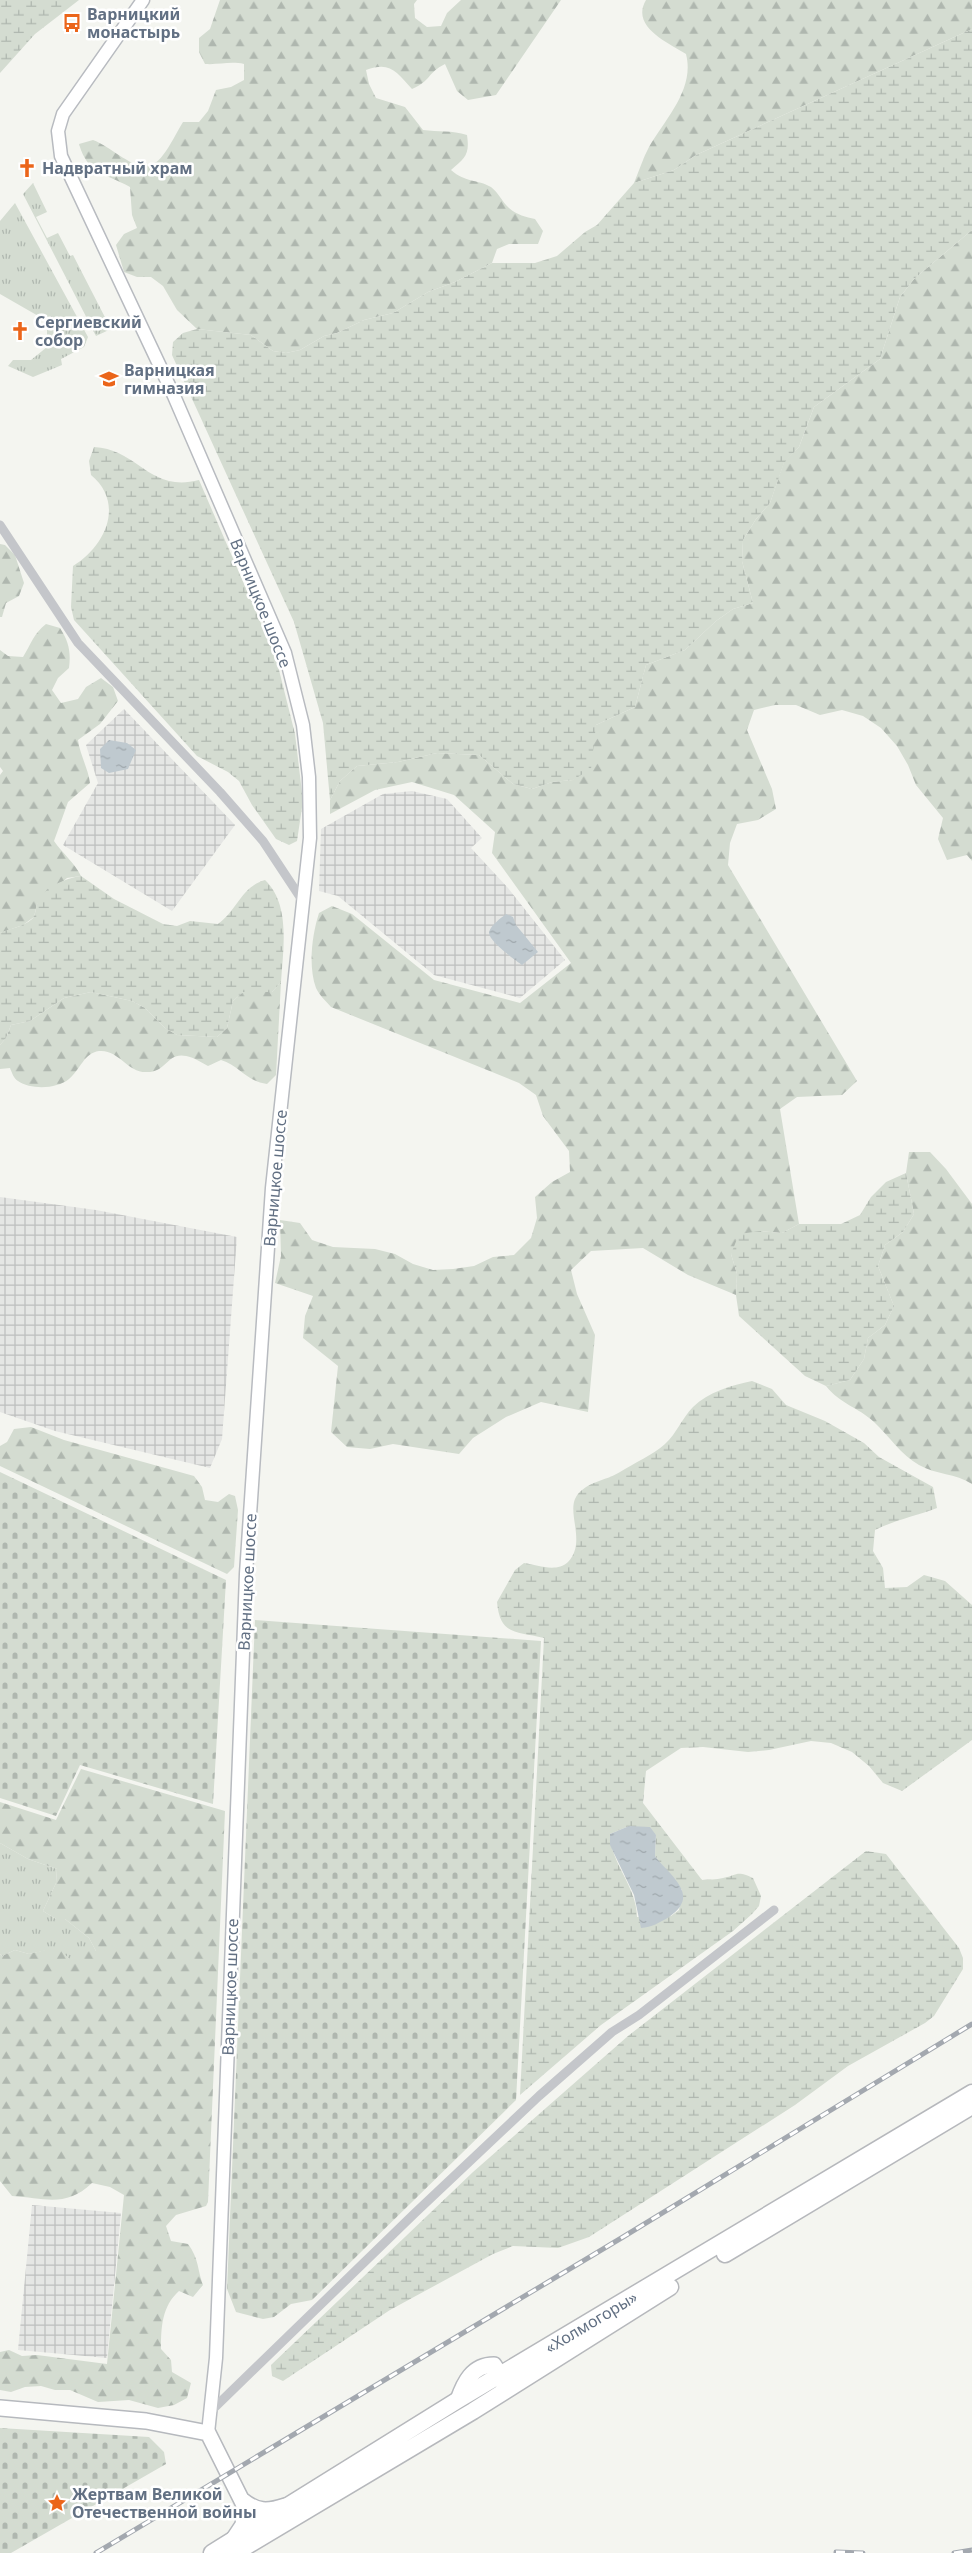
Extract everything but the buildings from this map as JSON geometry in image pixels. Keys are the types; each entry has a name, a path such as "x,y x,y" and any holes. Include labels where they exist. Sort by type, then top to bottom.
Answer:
{"highway":[{"name":"«Холмогоры»","path":"212,2553 234,2547 268,2533 503,2383 972,2093"},
{"name":"«Холмогоры»","path":"234,2547 291,2504 458,2400 503,2383 670,2287 972,2106"}],"main road":[{"path":"0,2408 146,2421 208,2434 242,2500 244,2521 234,2547"},
{"path":"242,2500 255,2509 263,2510 291,2504"}],"street":[{"name":"Варницкое шоссе","path":"143,0 63,114 58,130 59,148 69,176 174,396 285,653 303,724 309,778 310,838 305,904 272,1188 247,1566 216,2350 208,2434"},
{"path":"1,529 78,643 251,827 263,841 305,904"},
{"path":"210,2412 414,2213 539,2096 612,2032 639,2015 774,1910"},
{"path":"252,2553 268,2533"}],"shaded area":[{"path":"124,709 235,825 172,911 63,845 98,783 86,745"},
{"path":"412,791 447,799 482,838 471,848 508,888 565,960 520,998 434,975 338,896 319,891 321,829 383,794"},
{"path":"0,1197 96,1210 237,1237 222,1439 210,1468 55,1431 0,1412"},
{"path":"32,2205 121,2213 107,2358 18,2350"}],"green space":[{"path":"0,0 79,0 35,34 0,73"},
{"path":"220,0 417,0 414,4 415,18 427,27 441,26 447,13 461,0 561,0 496,95 468,100 457,91 445,64 439,67 423,83 412,89 392,70 381,67 366,70 369,84 376,98 405,107 423,130 467,135 467,152 451,170 462,177 491,187 512,210 535,219 543,231 538,244 509,244 497,249 492,263 455,282 428,292 393,313 364,320 337,333 324,336 300,350 286,353 273,351 251,335 197,329 177,310 163,286 151,277 137,277 124,272 116,245 124,234 137,228 132,215 130,187 92,168 87,162 79,144 93,140 138,165 147,166 155,163 166,151 183,122 199,122 208,111 216,90 231,87 244,80 244,64 205,64 199,52 199,38 210,29"},
{"path":"646,0 972,0 972,29 696,155 674,170 634,183 649,147 671,114 683,91 688,67 686,54 662,39 647,26 642,10"},
{"path":"972,29 972,230 914,279 900,297 880,359 814,407 799,447 784,463 770,503 756,519 743,540 742,561 753,603 733,609 716,621 685,650 646,665 635,707 596,725 591,769 573,780 552,782 532,789 513,784 479,755 437,753 398,762 357,766 340,781 330,800 323,723 294,622 172,355 173,342 183,333 197,329 251,335 273,351 286,353 300,350 324,336 337,333 364,320 393,313 428,292 455,282 492,263 535,263 557,256 585,232 597,225 634,183 674,170 696,155"},
{"path":"33,183 47,212 36,217 47,238 58,233 70,256 73,255 111,329 96,336 23,194"},
{"path":"15,203 88,337 84,347 61,359 62,365 33,377 8,366 13,360 31,360 47,347 47,321 0,294 0,221"},
{"path":"972,230 972,861 967,855 947,860 938,839 943,818 916,785 908,765 897,746 881,728 863,716 842,710 820,715 796,705 775,705 754,710 747,730 772,789 776,809 758,820 737,824 730,843 728,865 857,1081 842,1095 797,1097 780,1109 799,1224 782,1233 760,1231 731,1254 737,1274 736,1295 688,1275 643,1248 591,1251 571,1270 577,1294 595,1335 588,1412 541,1402 506,1417 473,1438 459,1454 393,1444 370,1449 347,1447 331,1432 338,1366 303,1338 305,1316 313,1296 275,1283 281,1256 280,1220 300,1223 312,1240 333,1247 375,1249 395,1254 413,1264 433,1270 474,1266 493,1257 514,1255 531,1238 537,1218 535,1197 552,1182 570,1172 569,1151 543,1116 536,1095 519,1083 331,1007 317,991 312,970 314,931 319,913 332,906 352,914 434,980 520,1003 571,963 492,853 495,832 454,795 412,782 375,790 330,814 330,800 340,781 357,766 398,762 437,753 479,755 513,784 532,789 552,782 573,780 596,725 635,707 646,665 685,650 716,621 733,609 753,603 742,561 743,540 756,519 770,503 784,462 799,447 814,407 880,359 900,297 914,279"},
{"path":"94,447 122,455 155,476 168,481 199,480 276,658 295,734 303,801 297,841 289,845 276,839 252,805 239,781 228,772 197,756 74,620 71,607 73,566 95,547 107,524 109,511 107,498 101,486 91,475 89,461"},
{"path":"0,544 5,545 15,555 24,583 19,596 6,603 2,617 0,617"},
{"path":"46,624 60,628 69,647 69,668 58,678 52,690 61,703 78,699 86,687 101,678 113,687 118,701 100,724 78,740 90,783 68,802 54,841 81,876 67,878 37,904 34,917 23,925 0,933 0,775 3,771 0,767 0,650 8,656 23,657 36,635"},
{"path":"81,876 114,899 163,924 177,926 190,921 218,924 230,913 250,888 265,880 279,902 282,915 284,942 281,982 272,992 243,992 233,1001 227,1028 217,1037 177,1035 165,1028 145,1008 132,1001 91,992 64,998 30,1021 11,1025 6,1038 0,1045 0,933 21,926 32,919 40,898 49,888 68,879"},
{"path":"281,982 276,1075 267,1084 248,1077 221,1060 208,1066 194,1059 177,1056 155,1071 147,1072 134,1069 106,1051 94,1052 86,1058 69,1079 58,1085 30,1086 15,1079 10,1068 0,1069 0,1045 6,1038 11,1025 30,1021 64,998 91,992 132,1001 145,1008 165,1028 177,1035 217,1037 227,1028 233,1001 243,992 272,992"},
{"path":"909,1152 930,1152 946,1169 972,1204 972,1484 966,1480 932,1471 913,1461 874,1422 837,1397 826,1386 850,1380 864,1359 868,1338 885,1325 894,1306 878,1266 885,1245 903,1232 914,1214 906,1173"},
{"path":"906,1173 914,1214 903,1232 885,1245 878,1266 894,1306 885,1325 868,1338 864,1359 850,1380 826,1386 805,1376 739,1316 736,1295 737,1274 731,1254 739,1234 760,1231 782,1233 799,1224 841,1224 860,1215 871,1197 886,1182"},
{"path":"752,1381 772,1389 786,1405 825,1421 864,1443 879,1457 933,1487 937,1508 890,1523 875,1530 873,1551 883,1568 885,1588 907,1587 924,1575 945,1581 972,1605 972,1740 902,1791 883,1783 869,1766 852,1752 831,1743 811,1741 769,1750 748,1752 703,1747 681,1748 646,1771 643,1803 702,1880 720,1879 740,1874 753,1878 761,1896 759,1906 733,1931 601,2025 520,2095 544,1638 511,1630 502,1621 497,1602 515,1570 524,1563 552,1568 568,1562 576,1547 573,1506 575,1499 583,1489 614,1475 660,1448 673,1435 689,1411 706,1397 728,1387","holes":["629,1826 656,1835 655,1856 682,1890 679,1910 671,1916 637,1917 633,1895 614,1855 610,1834"]},
{"path":"31,1427 64,1440 194,1476 202,1487 205,1500 218,1502 229,1494 235,1496 238,1510 234,1567 227,1574 0,1466 0,1446 7,1442 14,1429"},
{"path":"0,1472 226,1580 213,1804 80,1765 56,1816 0,1798"},
{"path":"255,1620 541,1641 516,2100 312,2300 291,2304 274,2317 263,2319 236,2312 227,2289"},
{"path":"81,1769 225,1811 208,2202 206,2206 176,2215 166,2226 171,2241 188,2244 192,2249 203,2285 193,2297 179,2291 173,2297 166,2310 162,2325 161,2349 171,2360 172,2372 191,2383 187,2398 174,2405 158,2408 129,2400 98,2402 70,2390 55,2390 41,2386 25,2387 11,2392 0,2390 0,2352 9,2350 22,2356 37,2355 107,2364 124,2195 110,2187 92,2183 82,2191 64,2199 55,2200 12,2196 0,2181 0,1954 2,1956 15,1950 29,1954 58,1947 69,1959 81,1950 96,1951 89,1938 65,1919 56,1919 43,1911 56,1883 57,1869 28,1859 0,1843 0,1802 56,1820"},
{"path":"0,1843 28,1859 57,1869 56,1883 43,1911 56,1919 65,1919 89,1938 96,1951 69,1959 58,1948 29,1954 15,1950 2,1956 0,1954"},
{"path":"866,1851 886,1854 959,1948 963,1958 963,1969 934,2016 925,2023 848,2066 795,2105 589,2237 558,2248 513,2246 493,2254 390,2310 283,2381 272,2376 271,2365 473,2172 628,2036"},
{"path":"0,2428 149,2437 164,2452 166,2464 11,2553 0,2553"}],"water":[{"path":"109,740 127,743 136,750 128,769 109,773 101,768 100,749"},
{"path":"506,914 513,917 516,925 538,952 522,965 502,950 490,936 489,932 492,927"},
{"path":"629,1826 650,1827 656,1835 655,1856 675,1879 683,1894 683,1901 678,1909 669,1917 652,1926 641,1928 634,1895 610,1845 610,1834"}],"railway":[{"path":"96,2553 623,2237 972,2024"},
{"path":"954,2553 972,2550"},
{"path":"836,2552 863,2553"}],"place":[{"name":"Варницкий монастырь","path":"72,23"},
{"name":"Надвратный храм","path":"27,168"},
{"name":"Сергиевский собор","path":"20,331"},
{"name":"Варницкая гимназия","path":"109,379"},
{"name":"Жертвам Великой Отечественной войны","path":"57,2503"}]}
